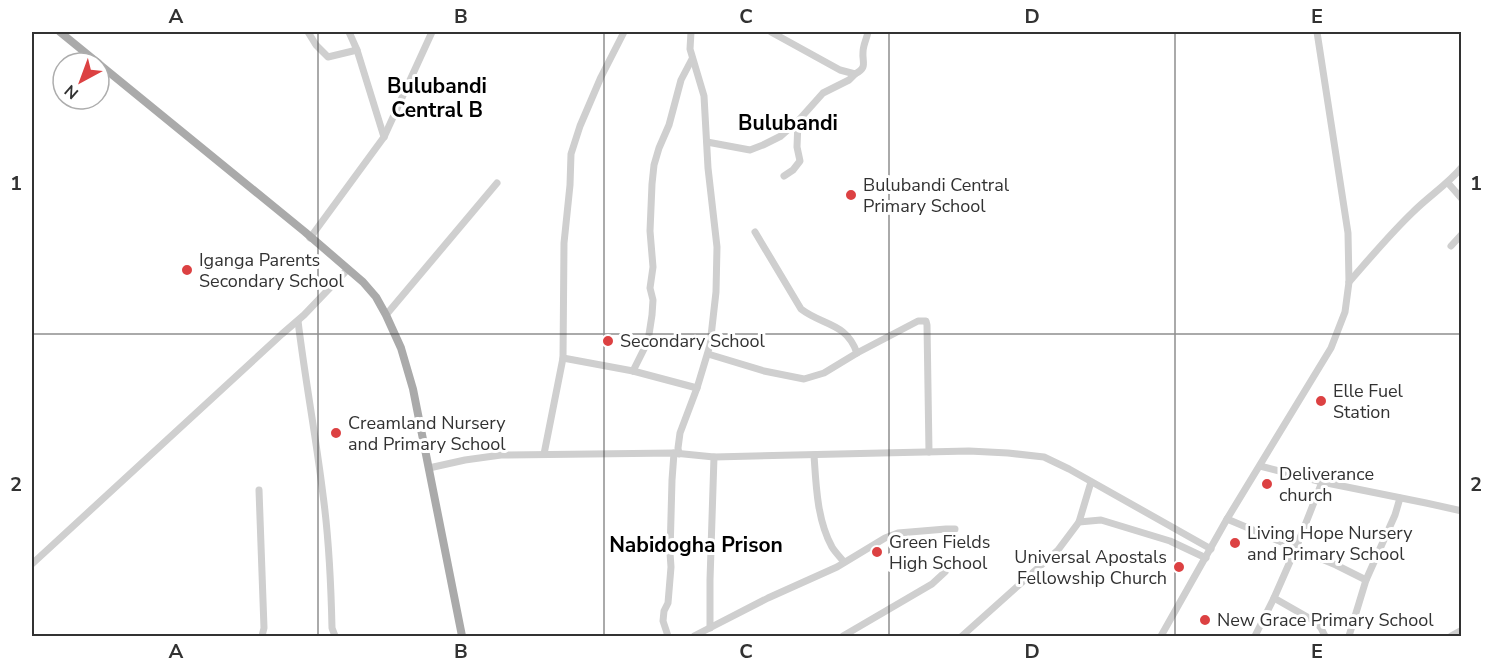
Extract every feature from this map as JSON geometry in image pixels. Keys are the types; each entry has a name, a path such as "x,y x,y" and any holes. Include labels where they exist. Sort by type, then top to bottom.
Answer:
{"main road":[{"path":"60,32 83,51"},
{"path":"111,75 348,269 376,297 401,348 413,389 462,636"}],"street":[{"path":"308,32 316,45 328,57 357,50"},
{"path":"350,32 384,137"},
{"path":"310,238 384,137 432,32"},
{"path":"544,454 563,358 564,243 571,154 601,77 624,32"},
{"path":"668,636 663,621 664,611 669,603 672,480 680,433 708,354 716,292 717,247 708,168 704,96 692,59 691,32"},
{"path":"771,32 840,70 855,74"},
{"path":"708,142 750,150 781,136 823,93 849,80 860,71 865,61 863,51 868,32"},
{"path":"1161,636 1227,519 1331,348 1345,312 1348,282 1348,233 1317,32"},
{"path":"633,371 648,341 652,315 653,300 650,288 653,267 650,231 654,165 669,125 681,80 692,59"},
{"path":"784,176 800,162 797,147 798,121"},
{"path":"1348,282 1404,221 1432,194 1448,183 1461,166"},
{"path":"386,315 497,183"},
{"path":"1448,183 1461,199"},
{"path":"755,231 801,309 843,331 857,353"},
{"path":"1451,246 1461,234"},
{"path":"32,564 298,321 348,269"},
{"path":"298,321 324,496 331,566 334,636"},
{"path":"708,354 764,371 804,379 824,373 918,321 926,321 929,452"},
{"path":"563,358 633,371 697,388"},
{"path":"429,468 501,455 677,454 714,457 998,452 1044,457 1210,549"},
{"path":"814,455 823,520 834,549 844,562"},
{"path":"710,628 714,457"},
{"path":"1260,466 1322,482 1461,511"},
{"path":"962,636 1058,550 1079,522 1091,482"},
{"path":"1255,636 1296,548 1322,482"},
{"path":"259,490 264,628 262,636"},
{"path":"1349,636 1366,580 1395,516 1400,498"},
{"path":"1227,519 1366,580"},
{"path":"1079,522 1101,520 1170,541 1206,558"},
{"path":"694,636 768,598 837,567 885,538 898,533 955,529"},
{"path":"843,636 932,584 945,572"},
{"path":"1274,598 1316,622 1325,636"},
{"path":"1451,636 1461,630"}],"place":[{"name":"Bulubandi Central Primary School","path":"851,195"},
{"name":"Iganga Parents Secondary School","path":"187,270"},
{"name":"Secondary School","path":"608,341"},
{"name":"Elle Fuel Station","path":"1321,401"},
{"name":"Creamland Nursery and Primary School","path":"336,433"},
{"name":"Deliverance church","path":"1267,484"},
{"name":"Living Hope Nursery and Primary School","path":"1235,543"},
{"name":"Green Fields High School","path":"877,552"},
{"name":"Universal Apostals Fellowship Church","path":"1179,567"},
{"name":"New Grace Primary School","path":"1205,620"}],"district":[{"name":"Bulubandi Central B","path":"437,98"},
{"name":"Bulubandi","path":"788,123"},
{"name":"Nabidogha Prison","path":"696,545"}]}
